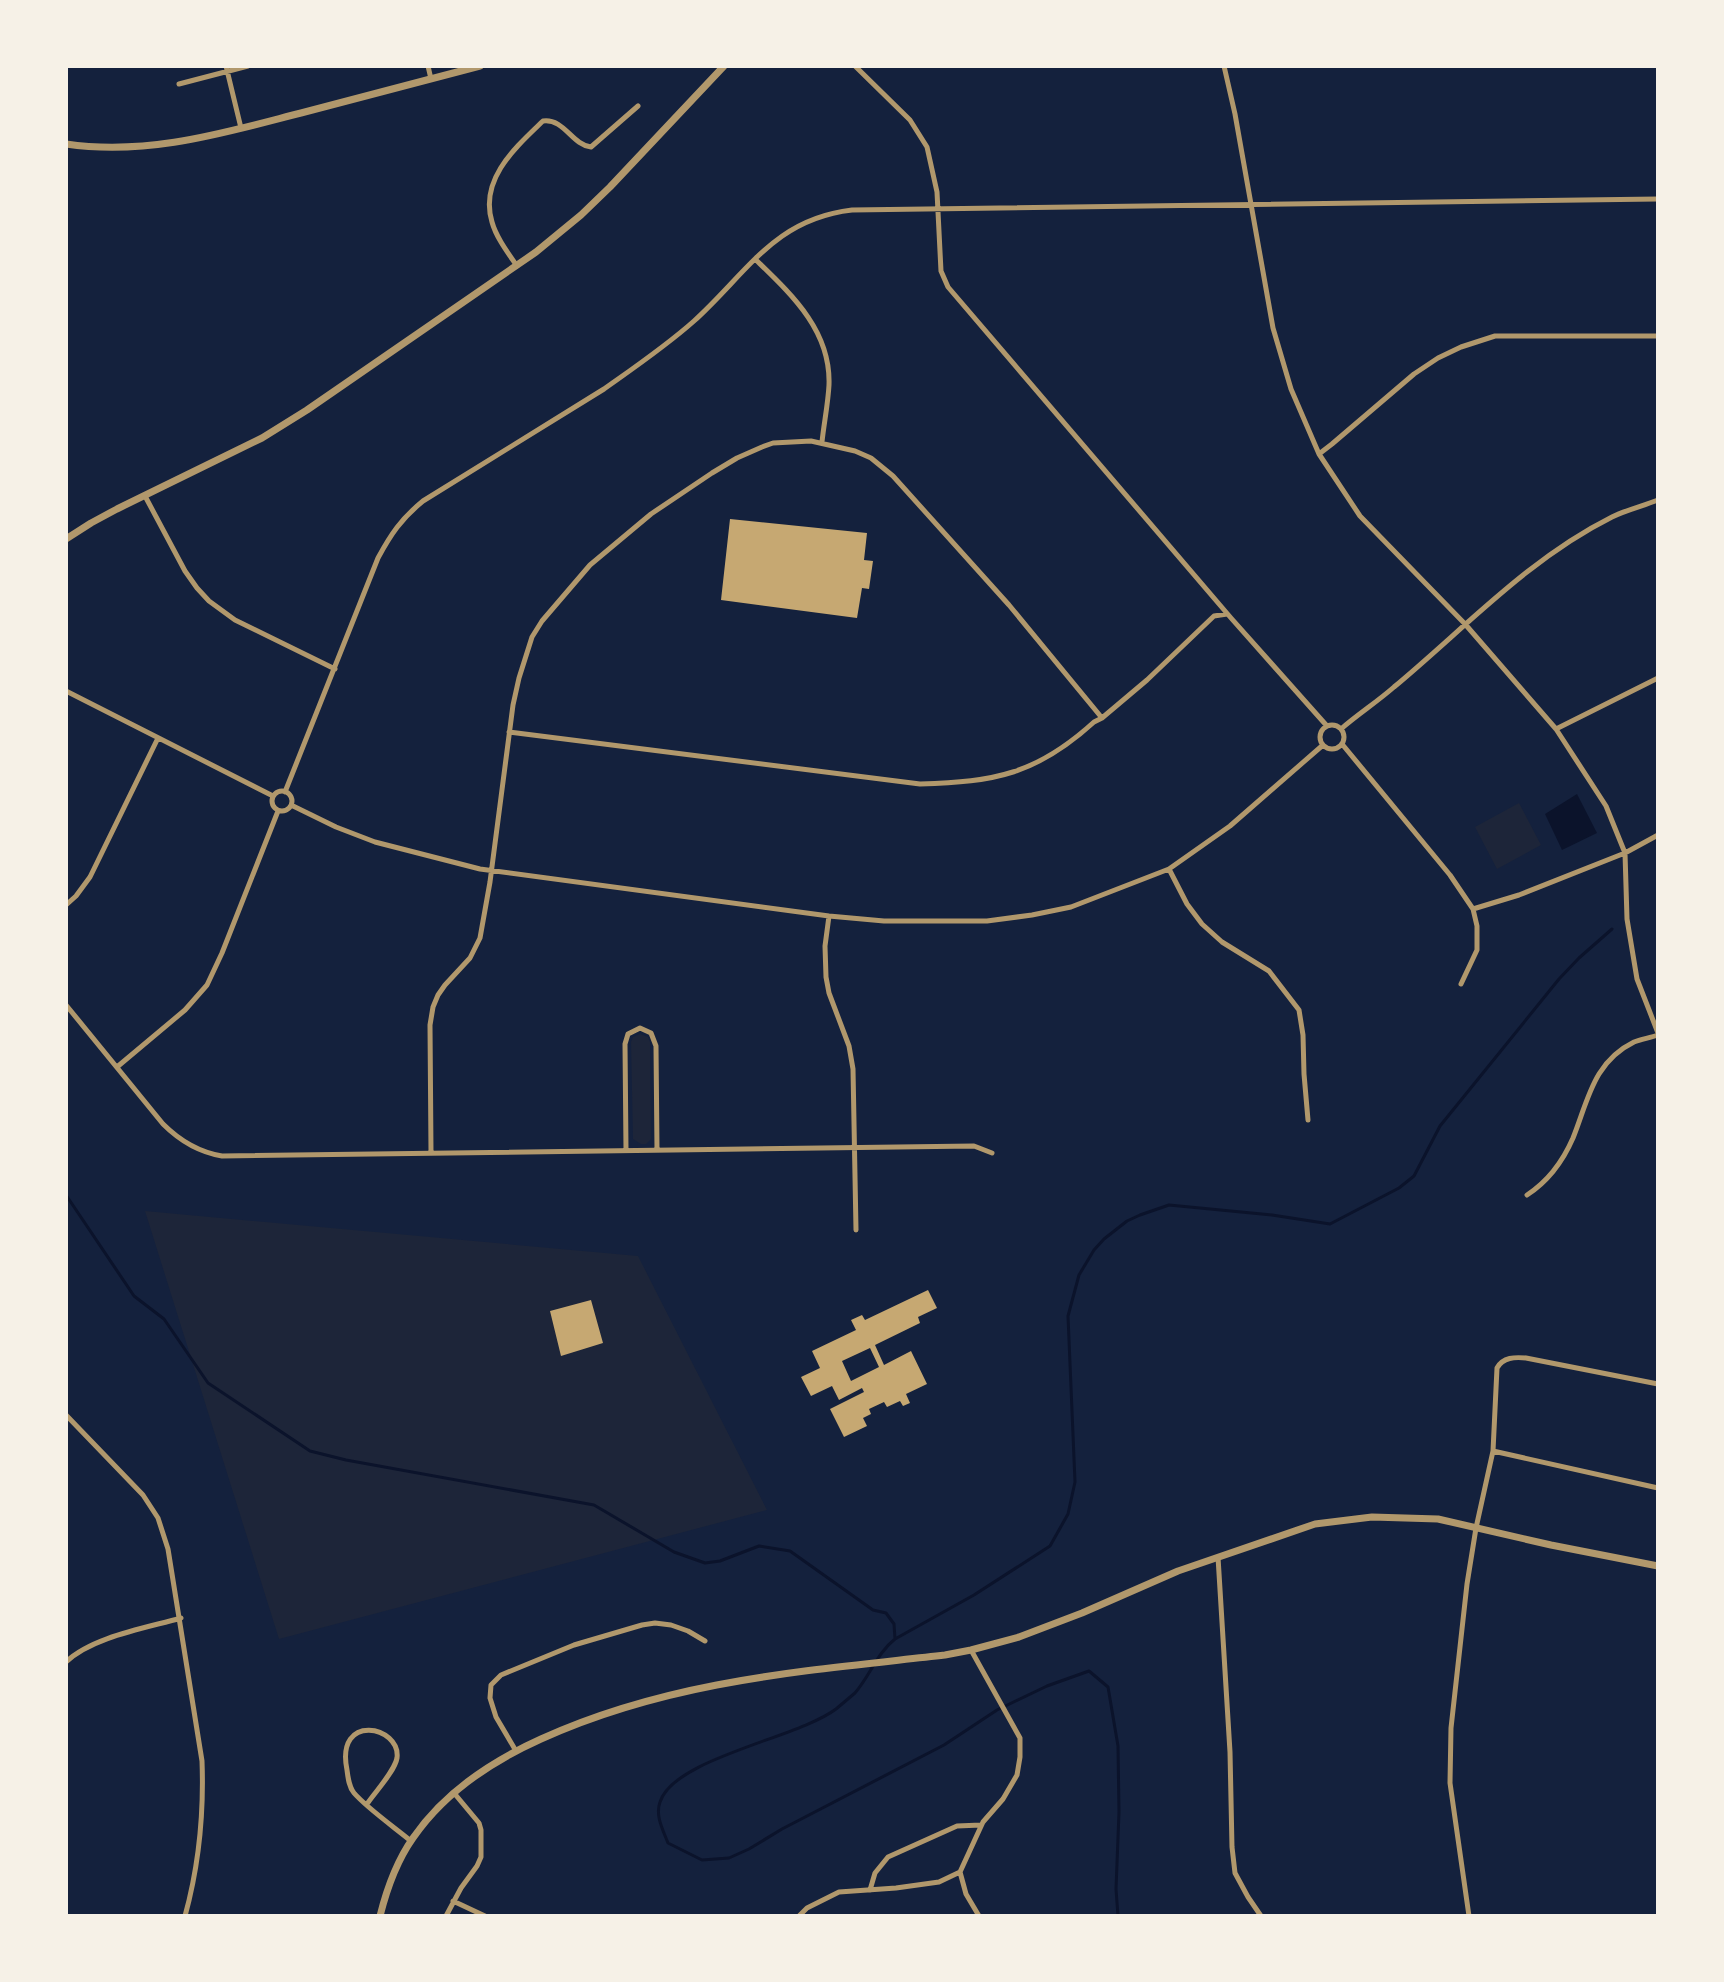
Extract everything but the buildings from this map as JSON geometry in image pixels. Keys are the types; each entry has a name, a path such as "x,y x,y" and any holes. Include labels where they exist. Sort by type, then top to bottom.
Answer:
{"street":[{"path":"179,84 248,66"},
{"path":"428,66 431,79"},
{"path":"66,144 136,147 189,141 480,66"},
{"path":"855,66 910,120 927,147 936,184 941,271 948,287 1227,614 1327,726"},
{"path":"1224,66 1273,328 1291,389 1319,454 1360,516 1465,624 1556,729 1606,806 1625,853 1627,919 1637,979 1658,1034 1634,1042 1605,1066 1582,1107 1572,1140 1560,1160 1545,1182 1527,1195"},
{"path":"66,539 91,523 262,438 517,266 591,205 723,67"},
{"path":"227,69 241,128"},
{"path":"517,266 492,223 490,211 492,188 503,161 543,121 557,123 583,146 591,147 638,106"},
{"path":"285,792 378,558 390,534 410,511 632,369 691,323 773,241 815,218 852,210 1658,199"},
{"path":"755,259 796,299 813,323 823,345 829,383 822,442"},
{"path":"1319,454 1414,374 1461,347 1495,336 1658,336"},
{"path":"431,1152 431,1016 438,995 476,949 485,917 509,732 519,678 532,637 590,565 651,514 737,458 773,443 803,441 822,442 871,458 893,476 1009,605 1102,718"},
{"path":"145,496 185,571 209,601 235,620 335,669"},
{"path":"1341,729 1394,688 1531,568 1613,516 1658,500"},
{"path":"509,732 920,784 987,780 1032,765 1055,752 1147,680 1214,616 1227,614"},
{"path":"1556,729 1658,678"},
{"path":"66,691 273,796"},
{"path":"1335,725 1341,729 1344,737 1340,747 1332,750 1323,745 1320,736 1323,729 1335,725"},
{"path":"66,905 90,877 158,738"},
{"path":"1342,744 1450,875 1473,909 1477,950 1461,984"},
{"path":"291,805 375,842 491,871 829,916 884,921 987,921 1071,907 1169,869 1230,826 1323,745"},
{"path":"273,796 278,792 290,796 291,805 287,810 278,811"},
{"path":"273,796 273,806 278,811"},
{"path":"117,1067 185,1010 207,985 278,811"},
{"path":"1473,909 1519,895 1625,853 1658,835"},
{"path":"1169,869 1187,904 1202,924 1222,942 1269,971 1299,1010 1308,1120"},
{"path":"829,916 825,946 826,977 851,1057 856,1230"},
{"path":"66,1005 163,1124 177,1138 214,1155 974,1146 992,1153"},
{"path":"626,1150 625,1044 628,1034 640,1028 651,1033 656,1046 657,1150"},
{"path":"1497,1356 1503,1362"},
{"path":"1469,1916 1450,1783 1451,1728 1467,1584 1493,1451 1498,1364 1509,1358 1526,1358 1658,1384"},
{"path":"66,1415 143,1495 158,1518 168,1549 198,1732 203,1787 197,1868 185,1916"},
{"path":"1493,1451 1658,1488"},
{"path":"380,1916 395,1869 411,1841 422,1824 454,1793 516,1751 581,1722 655,1698 734,1681 813,1669 971,1650 1019,1637 1178,1571 1315,1524 1372,1517 1438,1519 1658,1566"},
{"path":"1218,1557 1235,1873 1261,1916"},
{"path":"66,1662 99,1642 181,1618"},
{"path":"516,1751 496,1717 490,1698 491,1685 501,1675 574,1645 642,1625 671,1625 705,1641"},
{"path":"971,1650 1020,1738 1017,1775 1003,1799 981,1825 960,1872 966,1894 979,1916"},
{"path":"367,1804 397,1760 396,1747 384,1733 377,1731 357,1733 345,1749 350,1786 353,1792 367,1804 411,1841"},
{"path":"446,1916 481,1857 479,1823 454,1793"},
{"path":"870,1890 875,1873 888,1857 957,1826 981,1825"},
{"path":"799,1916 807,1908 839,1892 939,1882 960,1872"},
{"path":"453,1901 485,1916"}],"shaded area":[{"path":"1577,794 1597,833 1562,850 1545,814"},
{"path":"1519,803 1541,845 1497,869 1475,827"},
{"path":"640,1034 648,1037 650,1042 651,1139 646,1144 633,1139 631,1042 633,1037"},
{"path":"145,1211 638,1256 767,1510 279,1639"}],"waterway":[{"path":"1118,1916 1118,1746 1108,1687 1089,1671 1047,1686 997,1710 944,1745 729,1858 702,1860 668,1843 660,1823 660,1802 670,1787 688,1773 818,1720 836,1709 855,1693 883,1651 895,1639 974,1595 1050,1546 1068,1514 1075,1482 1068,1316 1079,1275 1104,1239 1127,1221 1169,1205 1330,1224 1399,1188 1414,1176 1440,1126 1559,979 1612,929"},
{"path":"66,1195 134,1296 164,1319 208,1383 310,1451 594,1505 674,1552 705,1563 720,1561 759,1546 790,1551 873,1610 886,1613 894,1624 895,1639"}]}
